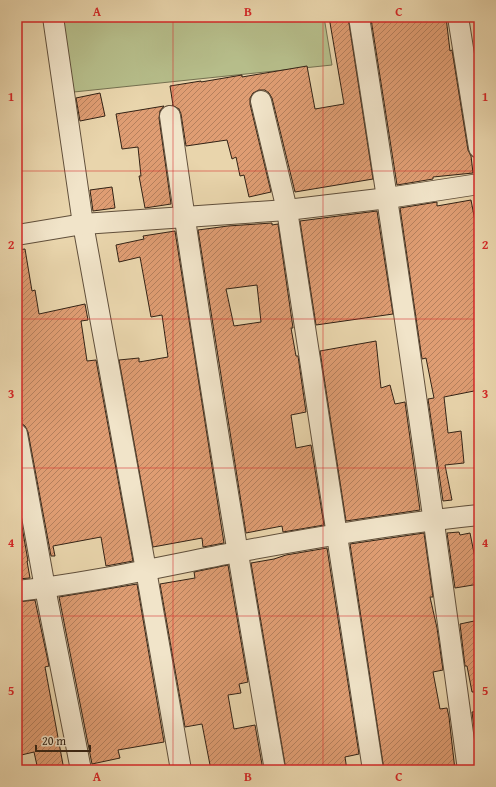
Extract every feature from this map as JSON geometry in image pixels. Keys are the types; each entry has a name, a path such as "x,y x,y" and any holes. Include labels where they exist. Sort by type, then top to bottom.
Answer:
{"street":[{"path":"53,17 83,224 181,770"},
{"path":"359,17 388,198 468,770"},
{"path":"458,17 479,148"},
{"path":"261,101 287,210 373,770"},
{"path":"170,116 184,217 237,552 275,770"},
{"path":"17,235 83,224 287,210 388,198 479,184"},
{"path":"17,434 45,588 81,770"},
{"path":"17,591 45,588 146,570 336,534 434,520 479,516"}],"green space":[{"path":"62,17 324,17 332,65 74,92"}],"building":[{"path":"329,17 348,17 373,179 295,192 272,98 265,90 259,90 253,93 250,98 250,104 271,192 249,197 244,175 240,176 236,157 232,159 227,140 186,146 181,114 179,109 172,105 170,86 242,75 242,77 307,66 315,109 344,104"},
{"path":"388,17 446,17 450,51 452,50 473,173 433,177 433,179 397,185 371,19"},
{"path":"100,93 105,116 80,121 76,98"},
{"path":"164,106 160,111 159,118 171,204 145,208 139,176 141,176 138,147 122,149 116,114"},
{"path":"112,187 115,208 93,211 90,190"},
{"path":"471,200 475,221 479,221 479,390 444,397 448,433 461,431 464,463 445,465 452,500 443,501 428,399 434,398 426,358 422,359 400,208 437,202 437,206"},
{"path":"377,211 393,314 316,325 300,221"},
{"path":"272,223 272,225 278,224 293,328 291,328 296,356 298,356 306,412 291,415 296,448 311,445 324,525 283,532 282,526 246,533 198,230","holes":["257,285 261,322 234,326 226,289"]},
{"path":"175,231 224,543 203,547 202,538 153,547 119,360 139,358 139,362 168,357 162,315 151,317 140,257 119,262 116,245 144,239 143,236"},
{"path":"25,249 32,291 35,290 39,314 85,304 88,320 81,321 87,361 96,360 133,561 106,566 101,537 53,546 55,556 51,556 28,432 25,426 21,423 17,423 17,420 22,419 17,394 17,352 22,351 17,318 17,250"},
{"path":"376,341 381,388 390,385 395,404 405,402 420,510 346,521 320,351"},
{"path":"17,498 28,561 30,578 17,579"},
{"path":"459,532 460,535 470,533 477,568 479,567 479,584 455,588 447,533"},
{"path":"424,533 433,597 430,597 437,628 443,670 433,672 440,709 447,708 455,770 384,770 350,544"},
{"path":"327,548 359,754 345,757 347,770 286,770 251,563"},
{"path":"228,565 248,682 239,684 241,693 228,695 234,729 255,725 263,770 211,770 202,724 185,727 160,584 195,578 194,572"},
{"path":"137,584 164,742 118,750 120,758 92,764 59,597"},
{"path":"35,600 49,666 45,667 64,770 38,770 34,752 17,756 17,602"},
{"path":"479,620 479,692 472,692 467,666 465,666 460,624"},
{"path":"479,711 479,750 477,750 472,712"}]}
